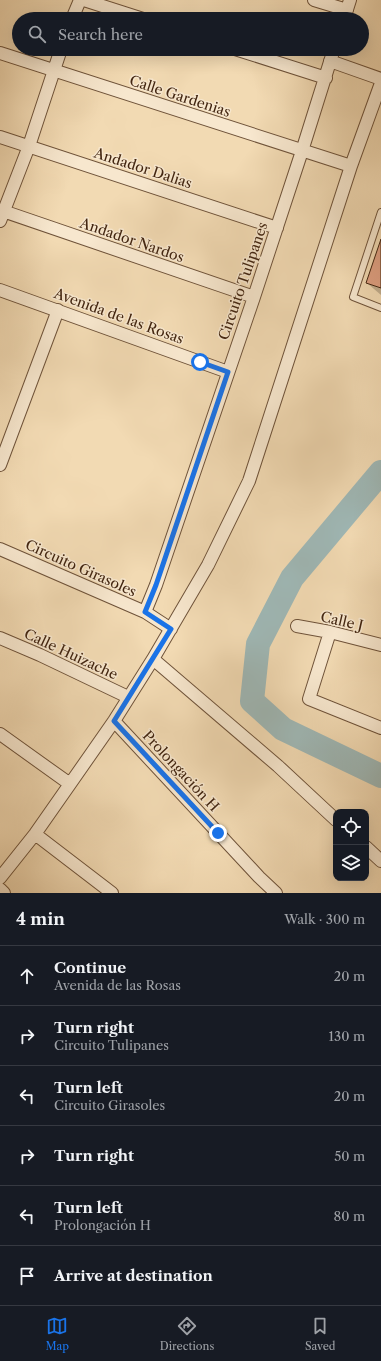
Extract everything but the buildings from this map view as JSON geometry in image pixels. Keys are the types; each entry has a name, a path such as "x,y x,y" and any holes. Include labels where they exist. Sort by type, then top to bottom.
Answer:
{"street":[{"path":"75,12 80,0"},
{"path":"84,0 121,12"},
{"path":"314,0 347,10"},
{"name":"Calle Gardenias","path":"0,53 351,166"},
{"path":"1,215 29,146 58,56"},
{"path":"257,56 326,78"},
{"name":"Circuito Tulipanes","path":"145,612 156,585 254,297 326,78 332,56"},
{"path":"330,61 381,79"},
{"path":"0,878 35,834 114,721 171,629 208,565 249,481 351,166 381,83"},
{"name":"Andador Dalias","path":"0,136 276,228"},
{"name":"Andador Nardos","path":"1,215 254,297"},
{"name":"Avenida de las Rosas","path":"0,290 228,372"},
{"path":"0,465 58,310"},
{"name":"Circuito Girasoles","path":"0,549 145,612 171,629"},
{"name":"Calle J","path":"297,626 330,632 381,645"},
{"path":"330,632 309,699 381,728"},
{"name":"Calle Huizache","path":"0,638 40,655 128,697"},
{"path":"153,658 278,766 333,817"},
{"name":"Prolongación H","path":"114,721 259,877 276,893"},
{"path":"0,734 70,784"},
{"path":"35,834 112,893"},
{"path":"369,850 381,861"},
{"path":"0,889 4,893"}],"lane":[{"path":"381,212 353,297 381,308"}],"waterway":[{"path":"381,472 292,578 258,644 252,701 283,729 381,776"}],"route":[{"path":"200,362 228,372 156,585 145,612 171,629 114,721 218,833"}]}
